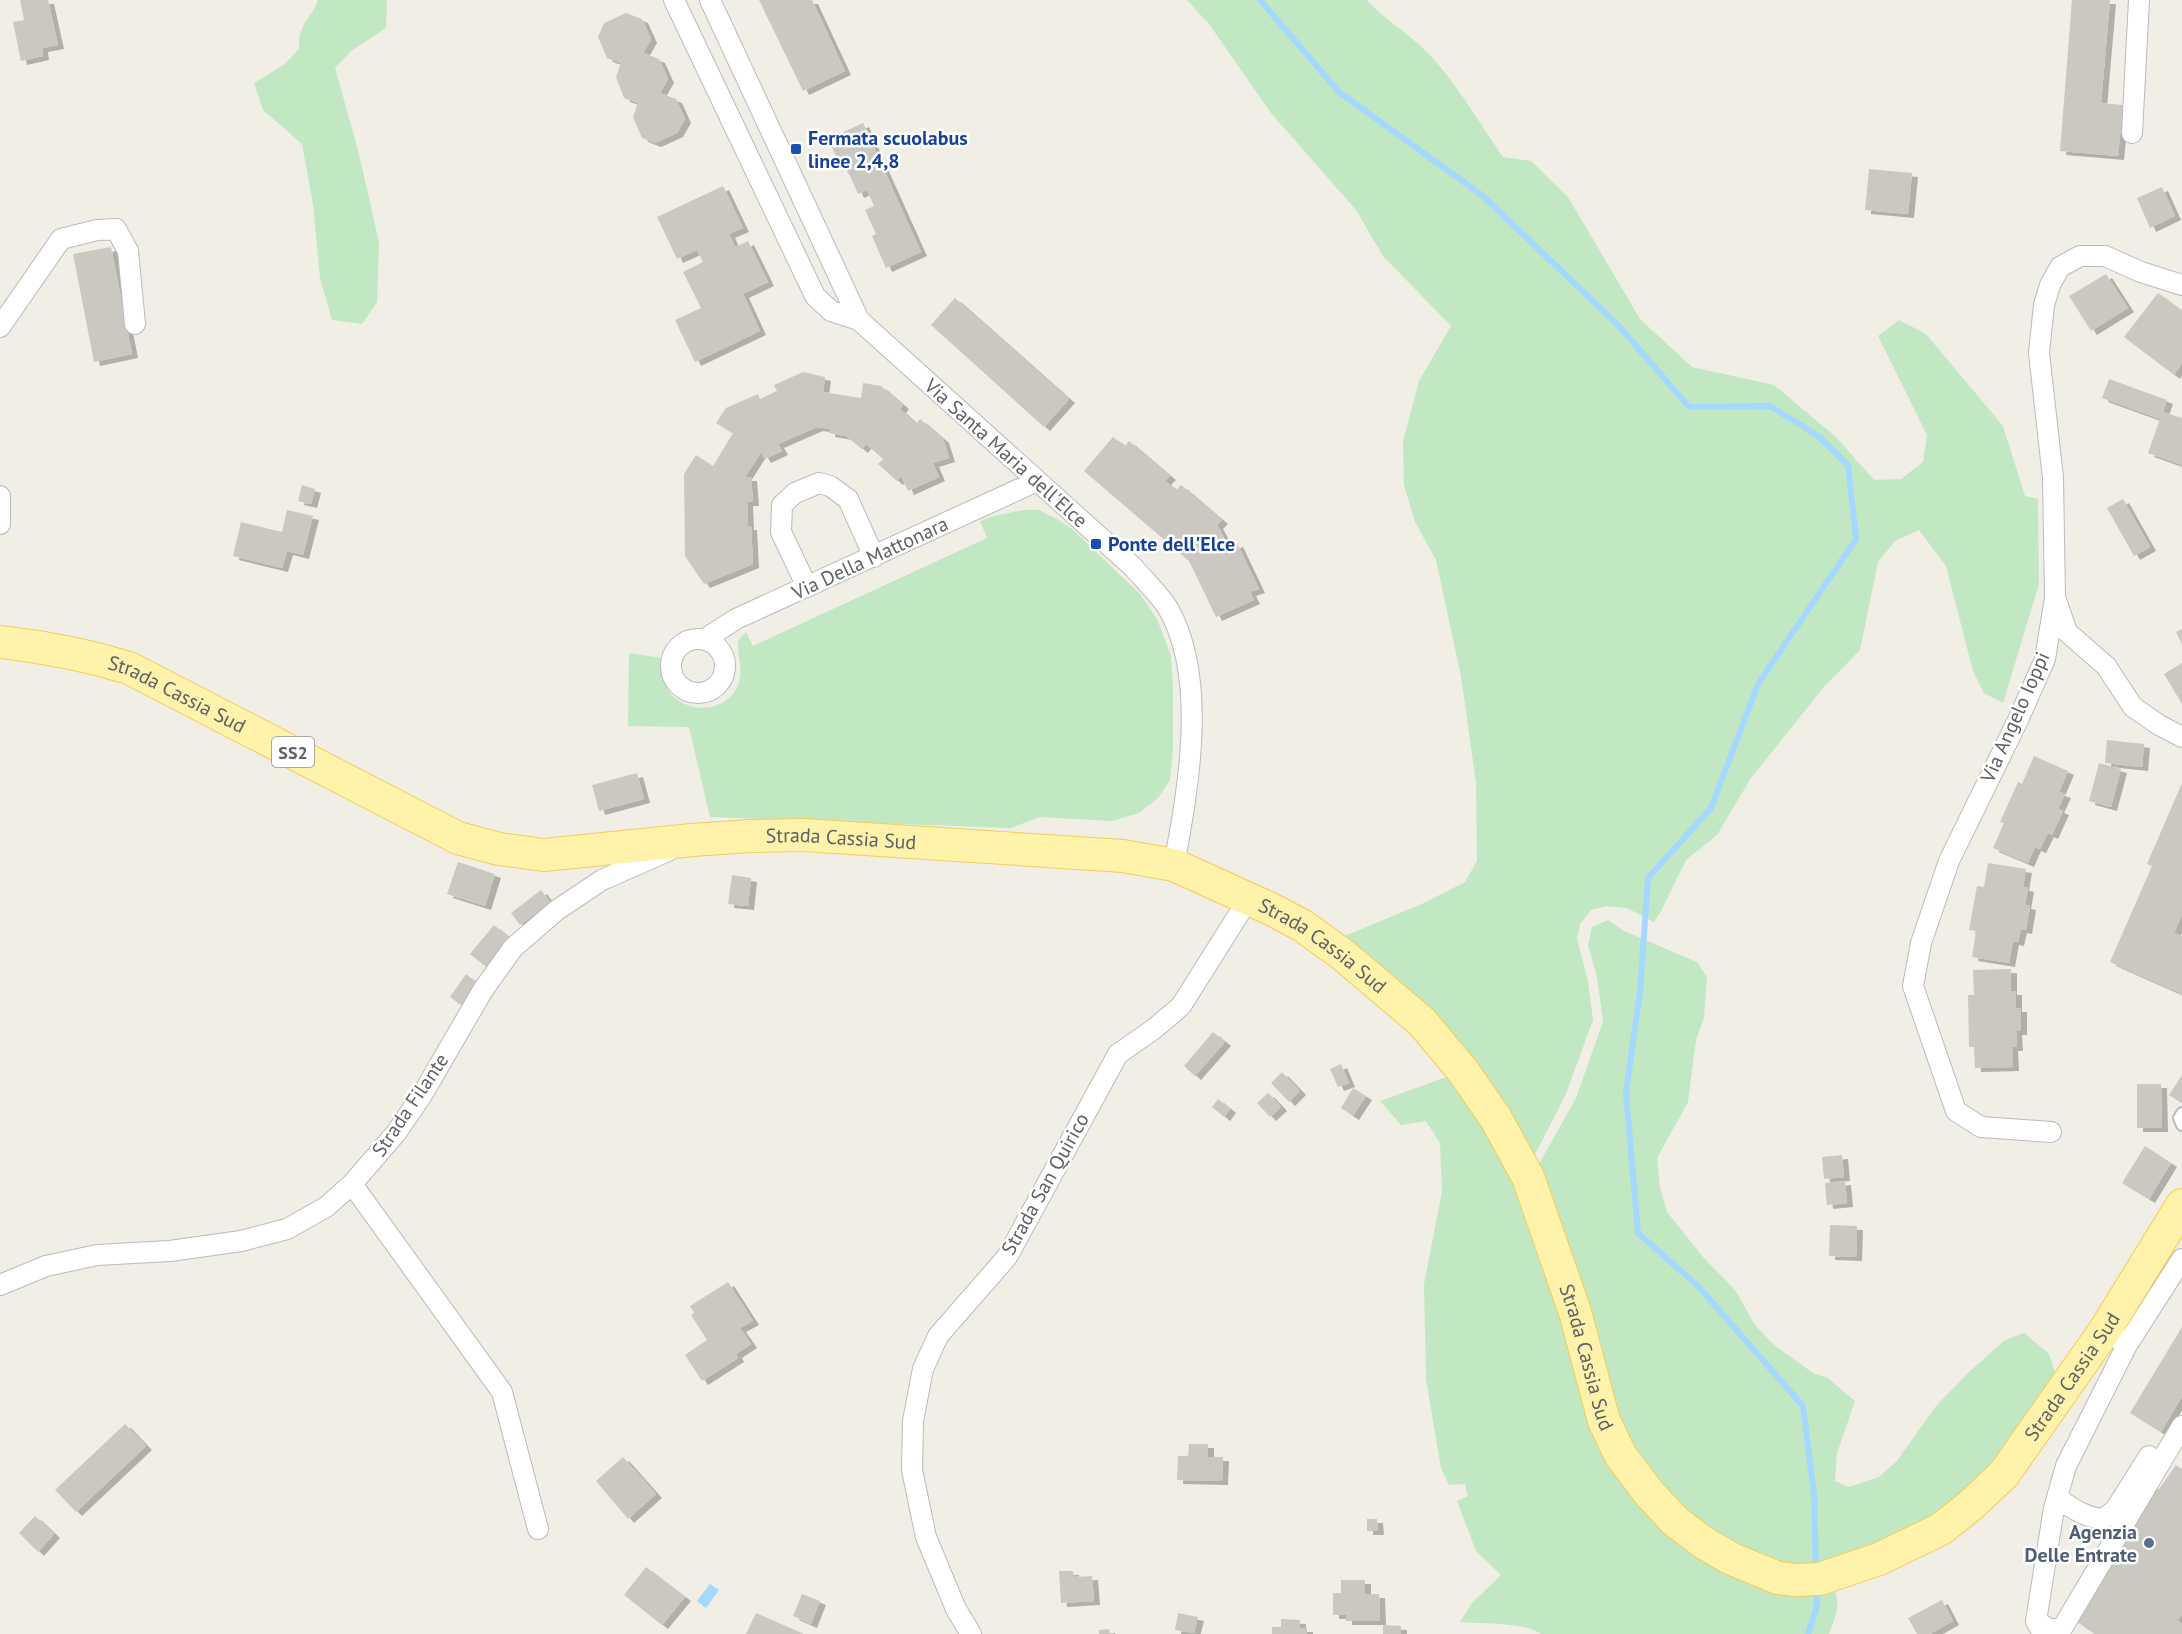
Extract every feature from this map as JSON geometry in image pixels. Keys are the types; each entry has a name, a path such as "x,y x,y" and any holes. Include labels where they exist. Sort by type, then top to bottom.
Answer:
{"main road":[{"name":"Strada Cassia Sud","path":"0,642 40,646 81,654 129,668 458,838 499,849 544,855 692,840 804,835 1123,856 1174,866 1249,898 1303,926 1343,955 1422,1022 1463,1071 1495,1117 1528,1177 1575,1312 1604,1421 1621,1456 1649,1493 1675,1521 1704,1543 1761,1572 1795,1580 1833,1576 1914,1543 1941,1529 1970,1506 2004,1474 2116,1337 2182,1205"}],"street":[{"name":"Via Santa Maria dell'Elce","path":"674,0 815,296 831,311 859,320"},
{"name":"Via Santa Maria dell'Elce","path":"710,0 859,320 1134,568 1168,609 1186,655 1192,710 1186,804 1174,866"},
{"path":"2132,133 2139,0"},
{"path":"0,327 61,239 97,230 116,230 128,251 135,324"},
{"name":"Via Angelo Ioppi","path":"2050,1132 1981,1127 1956,1111 1913,986 1921,943 1949,861 2018,720 2045,658 2055,597 2053,478 2039,353 2044,305 2050,285 2060,267 2080,256 2104,256 2140,272 2182,285"},
{"name":"Via Della Mattonara","path":"705,639 736,619 1037,481"},
{"path":"807,587 780,532 782,506 795,493 819,483 830,486 848,499 874,557"},
{"path":"0,496 0,524"},
{"path":"2055,597 2067,632 2106,666 2133,707 2159,725 2182,736"},
{"name":"Strada Filante","path":"0,1286 46,1266 97,1255 170,1251 229,1242 287,1229 326,1207 352,1184 396,1133 422,1095 483,990 513,948 557,910 602,880 692,840"},
{"name":"Strada San Quirico","path":"971,1634 956,1610 926,1537 912,1470 913,1421 922,1369 938,1336 1007,1257 1118,1054 1154,1029 1181,1006 1249,898"},
{"path":"352,1184 502,1392 538,1529"},
{"path":"2182,1259 2116,1337 2066,1466 2057,1498 2039,1627 2051,1630 2063,1627 2182,1425"},
{"path":"2057,1498 2080,1514 2103,1519 2115,1510 2163,1433"}],"lane":[{"path":"2182,1113 2180,1118 2182,1125"}],"green space":[{"path":"318,0 387,0 386,28 351,51 335,68 358,150 379,242 377,302 362,324 332,320 320,278 313,204 302,144 263,110 254,83 285,64 299,49 303,27"},
{"path":"1187,0 1367,0 1434,60 1455,86 1503,157 1531,161 1568,197 1640,319 1692,367 1774,385 1836,437 1874,480 1901,479 1923,462 1927,435 1878,336 1899,320 1926,334 2003,426 2025,496 2038,499 2039,584 2003,703 1984,693 1973,671 1946,566 1919,530 1895,541 1878,562 1860,650 1824,687 1751,778 1717,835 1686,860 1654,922 1627,908 1606,906 1591,910 1580,924 1577,939 1588,981 1593,1020 1566,1094 1530,1164 1428,1016 1345,936 1424,903 1465,882 1477,861 1476,783 1461,676 1436,560 1415,522 1404,485 1403,442 1419,381 1451,326 1383,256 1356,210 1271,113 1209,24"},
{"path":"1023,510 1039,510 1072,529 1140,594 1157,619 1171,656 1173,750 1170,780 1158,798 1139,813 1112,821 1040,817 1011,828 710,817 689,727 628,726 629,653 661,658 662,677 670,692 681,702 695,707 709,707 723,702 734,693 740,678 738,641 746,632 753,646 987,538 980,521"},
{"path":"1608,920 1624,931 1697,962 1707,977 1704,1018 1696,1040 1688,1102 1657,1158 1660,1188 1667,1212 1703,1257 1735,1290 1755,1325 1774,1345 1813,1373 1828,1378 1855,1401 1837,1453 1835,1481 1849,1487 1879,1477 1896,1462 1936,1406 2005,1340 2024,1333 2049,1354 2056,1375 1993,1464 1961,1495 1933,1517 1874,1546 1828,1562 1807,1566 1781,1563 1735,1547 1681,1512 1629,1451 1534,1173 1576,1098 1603,1022 1597,977 1588,945 1592,927"},
{"path":"1452,1075 1517,1182 1639,1501 1834,1590 1837,1606 1829,1634 1541,1634 1514,1625 1460,1622 1472,1603 1501,1575 1476,1551 1457,1501 1468,1496 1465,1484 1449,1485 1441,1468 1426,1379 1424,1284 1442,1192 1440,1143 1426,1121 1401,1125 1380,1101"}],"water":[{"path":"710,1584 719,1590 706,1608 697,1601"}],"building":[{"path":"20,0 48,0 58,45 42,48 43,56 21,61 13,22 24,20"},
{"path":"759,0 812,0 845,71 803,91"},
{"path":"2072,0 2110,0 2101,103 2123,105 2118,156 2060,151"},
{"path":"626,13 642,19 651,39 643,53 659,59 668,79 660,93 676,99 685,119 677,133 655,143 642,138 633,117 638,103 624,98 616,77 621,63 607,58 598,37 604,23"},
{"path":"863,123 921,252 886,268 872,236 876,234 865,210 874,206 867,190 858,194 847,169 843,171 828,139"},
{"path":"1869,169 1912,173 1908,214 1865,210"},
{"path":"723,186 743,228 729,234 735,247 748,241 768,282 743,294 760,331 695,362 675,320 701,308 683,272 703,262 697,250 677,259 657,217"},
{"path":"2162,187 2175,216 2150,228 2137,198"},
{"path":"111,247 132,354 94,362 73,254"},
{"path":"2106,274 2128,308 2091,331 2069,296"},
{"path":"2158,293 2182,311 2182,363 2174,375 2124,337"},
{"path":"955,298 1069,399 1044,427 931,325"},
{"path":"803,372 825,377 823,392 861,398 863,383 881,386 903,405 900,409 916,424 920,419 943,439 949,458 933,463 939,477 908,491 901,476 897,481 878,464 883,459 866,444 862,449 846,436 829,433 829,429 817,427 778,444 782,451 765,459 761,452 745,477 751,477 753,502 747,502 753,564 704,584 685,556 684,474 696,455 713,466 733,433 716,423 726,408 758,394 760,399 777,391 774,385"},
{"path":"2109,379 2167,400 2163,412 2182,418 2182,465 2148,453 2160,419 2102,398"},
{"path":"1113,437 1125,446 1129,441 1170,476 1165,481 1176,490 1181,485 1222,520 1217,525 1229,547 1237,543 1259,589 1250,592 1254,600 1216,617 1189,561 1084,471"},
{"path":"302,485 315,489 311,504 298,501"},
{"path":"2123,499 2150,547 2134,556 2107,508"},
{"path":"287,510 313,516 303,555 287,551 282,568 233,556 241,522 282,532"},
{"path":"2182,629 2182,644 2176,632"},
{"path":"2182,663 2182,704 2164,674"},
{"path":"2107,740 2144,744 2142,767 2105,763"},
{"path":"2034,756 2068,771 2059,792 2065,794 2058,809 2063,811 2052,835 2048,833 2040,849 2035,847 2028,863 1993,848 2004,823 2000,822 2018,782 2022,784"},
{"path":"2099,763 2121,769 2111,807 2089,801"},
{"path":"637,773 644,799 599,811 592,785"},
{"path":"2182,783 2182,914 2174,933 2182,936 2182,994 2110,962 2152,866 2147,864"},
{"path":"458,862 495,874 485,906 447,894"},
{"path":"1988,863 2026,869 2023,887 2028,888 2025,905 2030,906 2026,930 2021,929 2018,942 2013,941 2009,963 1972,957 1976,931 1969,930 1977,886 1984,887"},
{"path":"732,875 751,878 748,906 728,904"},
{"path":"541,890 550,902 520,925 511,913"},
{"path":"494,925 510,938 486,967 470,954"},
{"path":"2011,969 2011,991 2016,991 2016,1008 2021,1008 2021,1031 2016,1031 2017,1047 2012,1047 2013,1067 1975,1068 1974,1047 1969,1047 1968,995 1974,995 1973,970"},
{"path":"466,974 476,982 461,1005 450,997"},
{"path":"1213,1032 1225,1042 1195,1076 1184,1066"},
{"path":"1341,1064 1349,1083 1338,1087 1330,1069"},
{"path":"1282,1072 1300,1091 1289,1102 1271,1083"},
{"path":"2182,1075 2182,1103 2169,1095"},
{"path":"2137,1084 2161,1084 2162,1128 2137,1128"},
{"path":"1353,1088 1366,1096 1353,1116 1341,1108"},
{"path":"1268,1093 1281,1107 1270,1117 1257,1103"},
{"path":"1218,1099 1230,1109 1224,1117 1212,1107"},
{"path":"2145,1146 2171,1163 2149,1199 2122,1183"},
{"path":"1842,1155 1844,1177 1824,1179 1822,1157"},
{"path":"1845,1181 1847,1203 1827,1205 1825,1183"},
{"path":"1830,1225 1857,1226 1856,1257 1829,1256"},
{"path":"728,1282 753,1321 740,1328 751,1344 736,1354 738,1358 702,1381 685,1355 707,1340 691,1315 694,1313 690,1306"},
{"path":"2182,1327 2182,1396 2161,1432 2130,1413"},
{"path":"125,1424 146,1446 76,1512 55,1490"},
{"path":"1189,1444 1208,1444 1208,1457 1223,1457 1222,1481 1177,1480 1178,1456 1188,1456"},
{"path":"623,1457 656,1494 628,1519 596,1481"},
{"name":"Agenzia Delle Entrate","path":"2176,1465 2182,1469 2182,1614 2177,1621 2182,1624 2182,1634 2095,1634 2077,1622 2090,1602 2082,1597 2151,1488 2159,1489"},
{"path":"35,1516 54,1534 38,1552 19,1533"},
{"path":"1367,1519 1377,1519 1378,1531 1367,1531"},
{"path":"646,1567 685,1597 662,1625 624,1595"},
{"path":"1059,1571 1073,1571 1074,1577 1092,1576 1094,1601 1061,1603"},
{"path":"1341,1580 1365,1580 1365,1594 1379,1594 1380,1621 1346,1621 1346,1615 1333,1615 1333,1593 1341,1593"},
{"path":"802,1594 820,1601 811,1624 793,1616"},
{"path":"1942,1600 1953,1621 1930,1634 1917,1634 1908,1618"},
{"path":"756,1613 804,1634 746,1634"},
{"path":"1178,1613 1198,1617 1194,1633 1175,1630"},
{"path":"1281,1619 1300,1620 1300,1628 1307,1628 1307,1634 1272,1634 1272,1627 1281,1627"},
{"path":"1383,1625 1401,1626 1401,1634 1383,1634"},
{"path":"1109,1629 1110,1634 1099,1634 1099,1630"}],"waterway":[{"path":"1260,0 1339,92 1483,196 1619,326 1689,407 1770,406 1818,436 1848,465 1856,539 1758,684 1711,808 1648,878 1640,992 1626,1093 1638,1233 1698,1286 1803,1406 1814,1495 1816,1572"},
{"path":"1808,1634 1817,1606 1816,1588"}],"place":[{"name":"Fermata scuolabus linee 2,4,8","path":"796,149"},
{"name":"Ponte dell'Elce","path":"1096,544"},
{"name":"Agenzia Delle Entrate","path":"2149,1543"}]}
